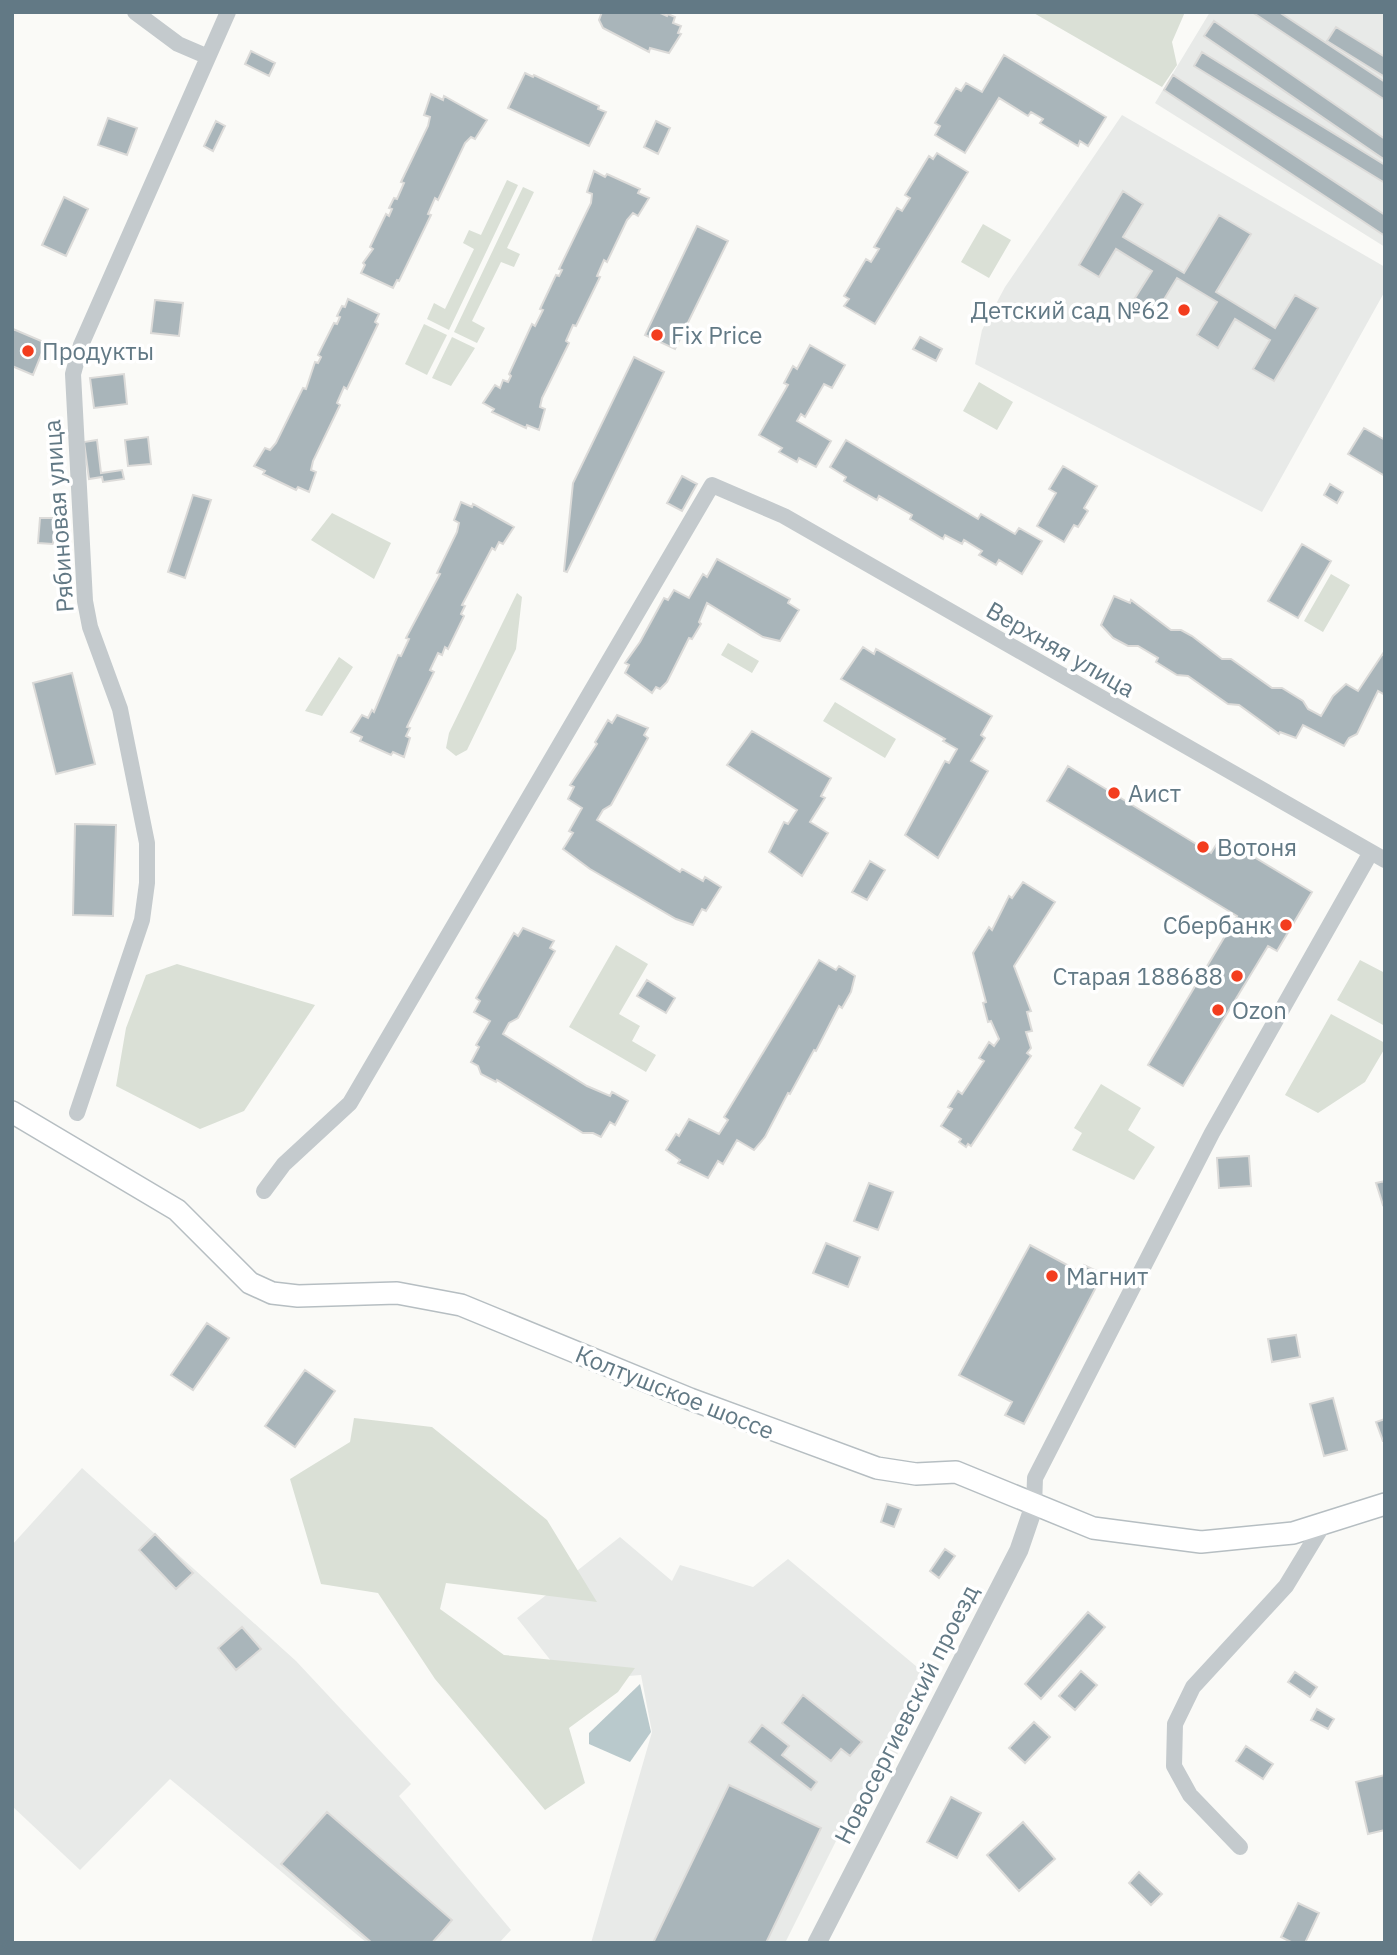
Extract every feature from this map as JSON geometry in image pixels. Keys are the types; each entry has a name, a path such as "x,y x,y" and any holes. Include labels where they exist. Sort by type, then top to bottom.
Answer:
{"main road":[{"name":"Колтушское шоссе","path":"12,1112 177,1210 250,1283 272,1293 309,1296 397,1293 461,1305 690,1399 841,1457 877,1468 916,1474 956,1472 1093,1528 1201,1542 1293,1533 1385,1504"}],"street":[{"path":"135,12 178,44 206,56"},
{"name":"Рябиновая улица","path":"77,1113 142,920 147,883 147,843 120,709 90,627 85,601 73,374 80,345 206,56 228,12"},
{"name":"Верхняя улица","path":"264,1191 284,1164 350,1103 712,485 784,516 1378,856"},
{"path":"1034,1506 1035,1478 1212,1133 1378,856"},
{"name":"Новосергиевский проезд","path":"817,1943 1019,1550 1034,1506"},
{"path":"1240,1847 1190,1795 1174,1766 1175,1724 1193,1687 1286,1586 1323,1525"}],"shaded area":[{"path":"1032,12 1185,12 1172,42 1177,65 1162,87"},
{"path":"1210,12 1385,12 1385,247 1155,103"},
{"name":"Детский сад №62","path":"1122,115 1385,267 1385,291 1262,512 975,364 982,330 1005,287"},
{"path":"507,180 518,185 449,330 427,319 434,303 445,309 474,249 463,243 469,230 481,235"},
{"path":"523,187 534,192 507,248 520,254 514,267 501,262 472,321 485,328 477,343 454,332"},
{"path":"983,224 1011,240 989,278 961,262"},
{"path":"424,324 447,335 427,375 405,364"},
{"path":"452,337 475,348 451,386 432,378"},
{"path":"979,382 1013,402 997,430 963,411"},
{"path":"332,513 391,543 374,579 311,540"},
{"path":"1331,574 1350,585 1323,632 1304,621"},
{"path":"517,593 522,597 516,649 467,750 456,756 446,748 449,733"},
{"path":"728,643 759,661 752,673 721,655"},
{"path":"339,657 353,667 322,716 305,711"},
{"path":"835,702 896,739 885,758 823,721"},
{"path":"616,945 648,964 619,1014 640,1026 632,1041 656,1055 646,1072 569,1027"},
{"path":"1360,960 1385,973 1385,1026 1337,1000"},
{"path":"177,964 315,1005 244,1111 200,1129 116,1086 126,1028 146,975"},
{"path":"1331,1014 1385,1043 1385,1048 1365,1082 1318,1113 1285,1095"},
{"path":"1101,1084 1141,1108 1128,1130 1155,1147 1134,1180 1072,1150 1082,1133 1074,1128"},
{"path":"354,1418 432,1427 547,1520 597,1602 446,1583 440,1609 504,1655 635,1668 618,1692 569,1728 585,1783 545,1810 435,1679 378,1593 321,1584 290,1479 350,1442"},
{"path":"82,1468 296,1661 411,1784 399,1796 511,1930 499,1943 367,1943 170,1779 80,1870 12,1806 12,1545"},
{"path":"620,1537 672,1581 680,1565 753,1587 788,1559 935,1682 861,1824 848,1817 785,1943 591,1943 652,1732 641,1675 567,1681 517,1618"},
{"path":"640,1684 651,1732 630,1762 589,1744 589,1733"}],"building":[{"path":"602,12 668,14 675,17 673,23 681,26 678,33 681,34 669,53 650,48 649,52 603,28 599,20"},
{"path":"1252,12 1279,12 1385,82 1385,100"},
{"path":"1214,21 1385,139 1385,160 1204,36"},
{"path":"1336,27 1385,57 1385,77 1327,41"},
{"path":"251,51 275,63 269,76 245,64"},
{"path":"1202,52 1385,165 1385,183 1194,66"},
{"path":"1004,55 1106,117 1088,146 1080,141 1078,146 1040,123 1043,119 1031,112 1028,116 999,98 965,153 935,135 940,126 935,123 956,88 961,91 966,83 982,92"},
{"path":"525,73 599,106 598,109 606,112 589,146 508,108"},
{"path":"1173,75 1385,215 1385,236 1164,90"},
{"path":"431,94 443,100 444,96 487,120 475,139 471,137 465,143 438,200 435,198 428,214 431,215 393,288 361,273 365,265 363,263 373,249 370,247 386,214 389,216 392,209 389,208 394,198 397,199 404,183 401,182 428,126 430,117 424,115"},
{"path":"108,118 137,128 127,155 98,145"},
{"path":"216,121 225,126 213,151 204,146"},
{"path":"656,121 670,128 658,154 644,147"},
{"path":"937,153 968,172 875,324 844,306 849,299 844,296 866,259 871,262 879,249 874,247 897,208 902,211 910,198 905,195 929,156 933,159"},
{"path":"594,171 640,189 638,193 649,198 638,216 633,213 627,220 607,262 604,260 597,276 600,277 576,326 573,325 566,341 569,343 542,398 540,407 545,409 539,430 527,425 526,428 492,412 494,409 483,403 495,385 500,388 503,380 508,382 511,376 509,374 532,324 535,326 543,310 540,309 556,275 559,276 562,270 559,269 591,203 592,194 587,192"},
{"path":"1123,191 1143,204 1123,237 1184,273 1219,215 1251,234 1216,292 1275,328 1295,295 1318,308 1274,381 1253,369 1270,340 1235,319 1218,348 1197,335 1217,302 1177,278 1157,311 1135,298 1152,271 1116,249 1099,277 1079,265"},
{"path":"64,197 88,209 66,256 42,245"},
{"path":"697,226 728,241 675,349 645,335"},
{"path":"348,299 379,314 375,322 378,324 347,389 344,387 337,403 340,405 313,461 311,470 316,472 309,492 298,487 296,490 263,474 265,471 254,466 265,448 270,450 276,443 303,388 306,389 315,362 318,363 321,357 318,355 334,323 337,324 340,317 337,316"},
{"path":"155,300 183,303 179,336 151,333"},
{"name":"Продукты","path":"13,329 46,343 33,375 12,366"},
{"path":"920,337 942,349 936,361 913,349"},
{"path":"810,345 845,365 832,388 824,384 805,417 801,414 797,421 831,441 816,467 799,458 797,462 779,452 782,448 759,435 788,385 784,383 793,366 797,369"},
{"path":"634,357 664,372 567,572 564,571 573,483"},
{"path":"124,374 127,404 94,408 90,378"},
{"path":"1364,428 1385,440 1385,476 1348,454"},
{"path":"148,437 151,464 128,466 125,440"},
{"path":"97,440 101,473 122,470 124,479 103,482 102,477 89,479 84,442"},
{"path":"846,440 978,519 981,514 1015,534 1019,528 1042,541 1022,574 999,560 996,565 979,555 982,551 964,540 962,544 945,535 943,539 910,519 912,515 879,496 877,500 844,481 846,477 830,467"},
{"path":"1063,466 1097,486 1084,508 1088,511 1078,527 1074,525 1064,542 1037,526 1056,493 1049,489"},
{"path":"682,476 697,484 682,511 667,503"},
{"path":"1330,484 1343,492 1337,503 1324,495"},
{"path":"193,495 211,500 185,578 168,572"},
{"path":"461,502 472,507 473,504 514,527 503,544 499,542 495,550 492,548 462,605 465,606 461,614 464,616 448,649 445,647 442,655 438,653 430,670 434,672 407,727 410,728 406,736 410,738 404,757 393,752 391,755 360,741 362,737 351,732 362,715 368,718 372,710 374,712 398,655 401,656 409,639 406,638 440,574 437,573 457,532 459,523 454,520"},
{"path":"40,518 55,518 53,544 38,543"},
{"path":"1302,544 1331,561 1298,618 1268,601"},
{"path":"717,559 790,599 788,603 799,610 780,641 763,637 707,603 699,622 701,624 692,639 689,638 667,682 660,689 656,687 652,693 625,673 629,665 625,663 664,598 668,600 674,590 689,598 703,574 707,577"},
{"path":"1114,596 1130,603 1131,600 1171,630 1181,630 1192,636 1222,659 1231,659 1272,688 1282,688 1321,716 1333,696 1346,684 1358,691 1384,652 1385,695 1378,691 1357,734 1349,738 1344,746 1303,725 1296,738 1280,732 1279,734 1239,705 1228,704 1188,676 1177,675 1156,662 1158,658 1138,646 1128,646 1113,638 1101,625"},
{"path":"863,647 874,654 876,649 992,716 981,735 985,738 971,761 988,771 938,858 905,835 945,761 949,763 957,749 943,741 945,739 841,679"},
{"path":"72,673 95,764 56,774 33,683"},
{"path":"617,715 648,728 644,735 648,738 611,805 603,810 597,820 680,872 682,869 703,881 705,877 721,887 706,911 702,909 693,925 676,919 590,869 563,849 573,833 569,831 582,808 568,799 574,787 570,785 597,744 595,742 608,720 612,723"},
{"path":"752,731 831,778 821,796 825,798 810,822 828,833 802,876 769,852 784,822 788,824 797,810 727,765"},
{"path":"1068,766 1211,853 1221,837 1312,892 1277,951 1268,946 1183,1086 1148,1065 1237,916 1047,801"},
{"path":"75,824 116,825 113,916 73,915"},
{"path":"870,861 885,870 867,900 852,892"},
{"path":"1023,882 1055,902 1014,966 1031,1011 1027,1012 1032,1031 1026,1032 1031,1048 1027,1053 1031,1056 971,1146 968,1144 966,1147 959,1142 961,1139 941,1126 952,1109 948,1107 958,1091 962,1094 984,1061 979,1058 989,1042 994,1046 999,1039 991,1021 988,1022 983,1003 986,1002 973,953 989,927 992,930 1009,896 1012,898"},
{"path":"523,928 554,941 550,948 555,951 518,1018 509,1023 503,1034 587,1086 610,1096 612,1092 628,1101 615,1125 610,1122 601,1137 593,1133 583,1133 497,1080 496,1082 481,1074 478,1066 471,1062 479,1047 476,1045 490,1021 474,1012 480,1001 476,998 514,933 518,936"},
{"path":"819,960 836,970 839,966 855,976 851,992 842,1008 839,1006 816,1051 814,1050 790,1094 788,1093 765,1137 754,1150 737,1140 723,1164 718,1161 708,1178 678,1163 680,1160 666,1150 676,1134 679,1136 689,1119 719,1134 728,1120 724,1117"},
{"path":"647,980 675,998 666,1013 637,996"},
{"path":"1249,1156 1251,1186 1219,1188 1217,1158"},
{"path":"1385,1181 1385,1204 1383,1205 1376,1183"},
{"path":"869,1183 893,1192 878,1230 854,1221"},
{"path":"826,1243 860,1257 848,1287 813,1273"},
{"path":"1030,1245 1080,1272 1084,1265 1103,1274 1024,1424 1005,1415 1012,1402 959,1375"},
{"path":"207,1323 229,1338 193,1390 171,1375"},
{"path":"1296,1335 1300,1357 1272,1362 1268,1339"},
{"path":"305,1370 335,1391 295,1447 265,1426"},
{"path":"1333,1398 1347,1450 1324,1456 1310,1404"},
{"path":"1385,1419 1385,1441 1383,1441 1376,1422"},
{"path":"887,1504 901,1509 894,1527 881,1522"},
{"path":"155,1534 193,1573 176,1589 139,1550"},
{"path":"945,1549 955,1556 939,1578 930,1571"},
{"path":"1088,1612 1105,1627 1041,1699 1025,1684"},
{"path":"242,1627 261,1649 236,1670 218,1648"},
{"path":"1081,1671 1097,1685 1075,1710 1059,1696"},
{"path":"1295,1672 1317,1687 1310,1697 1288,1682"},
{"path":"803,1695 862,1742 850,1756 841,1749 831,1761 782,1723"},
{"path":"1317,1709 1334,1719 1328,1729 1311,1720"},
{"path":"1034,1722 1050,1737 1025,1763 1009,1748"},
{"path":"762,1725 789,1746 782,1755 817,1782 811,1790 749,1742"},
{"path":"1246,1746 1273,1764 1263,1779 1236,1761"},
{"path":"1385,1775 1385,1830 1368,1834 1356,1782"},
{"path":"729,1785 821,1828 766,1943 653,1943"},
{"path":"951,1797 981,1813 957,1858 927,1842"},
{"path":"327,1812 452,1920 432,1943 372,1943 281,1864"},
{"path":"1023,1822 1055,1859 1019,1891 987,1855"},
{"path":"1139,1872 1162,1894 1151,1905 1129,1883"},
{"path":"1298,1903 1319,1913 1305,1943 1293,1943 1281,1937"}],"place":[{"name":"Детский сад №62","path":"1184,310"},
{"name":"Fix Price","path":"657,335"},
{"name":"Продукты","path":"28,351"},
{"name":"Аист","path":"1114,793"},
{"name":"Вотоня","path":"1203,847"},
{"name":"Сбербанк","path":"1286,925"},
{"name":"Старая 188688","path":"1237,976"},
{"name":"Ozon","path":"1218,1010"},
{"name":"Магнит","path":"1052,1276"}]}
